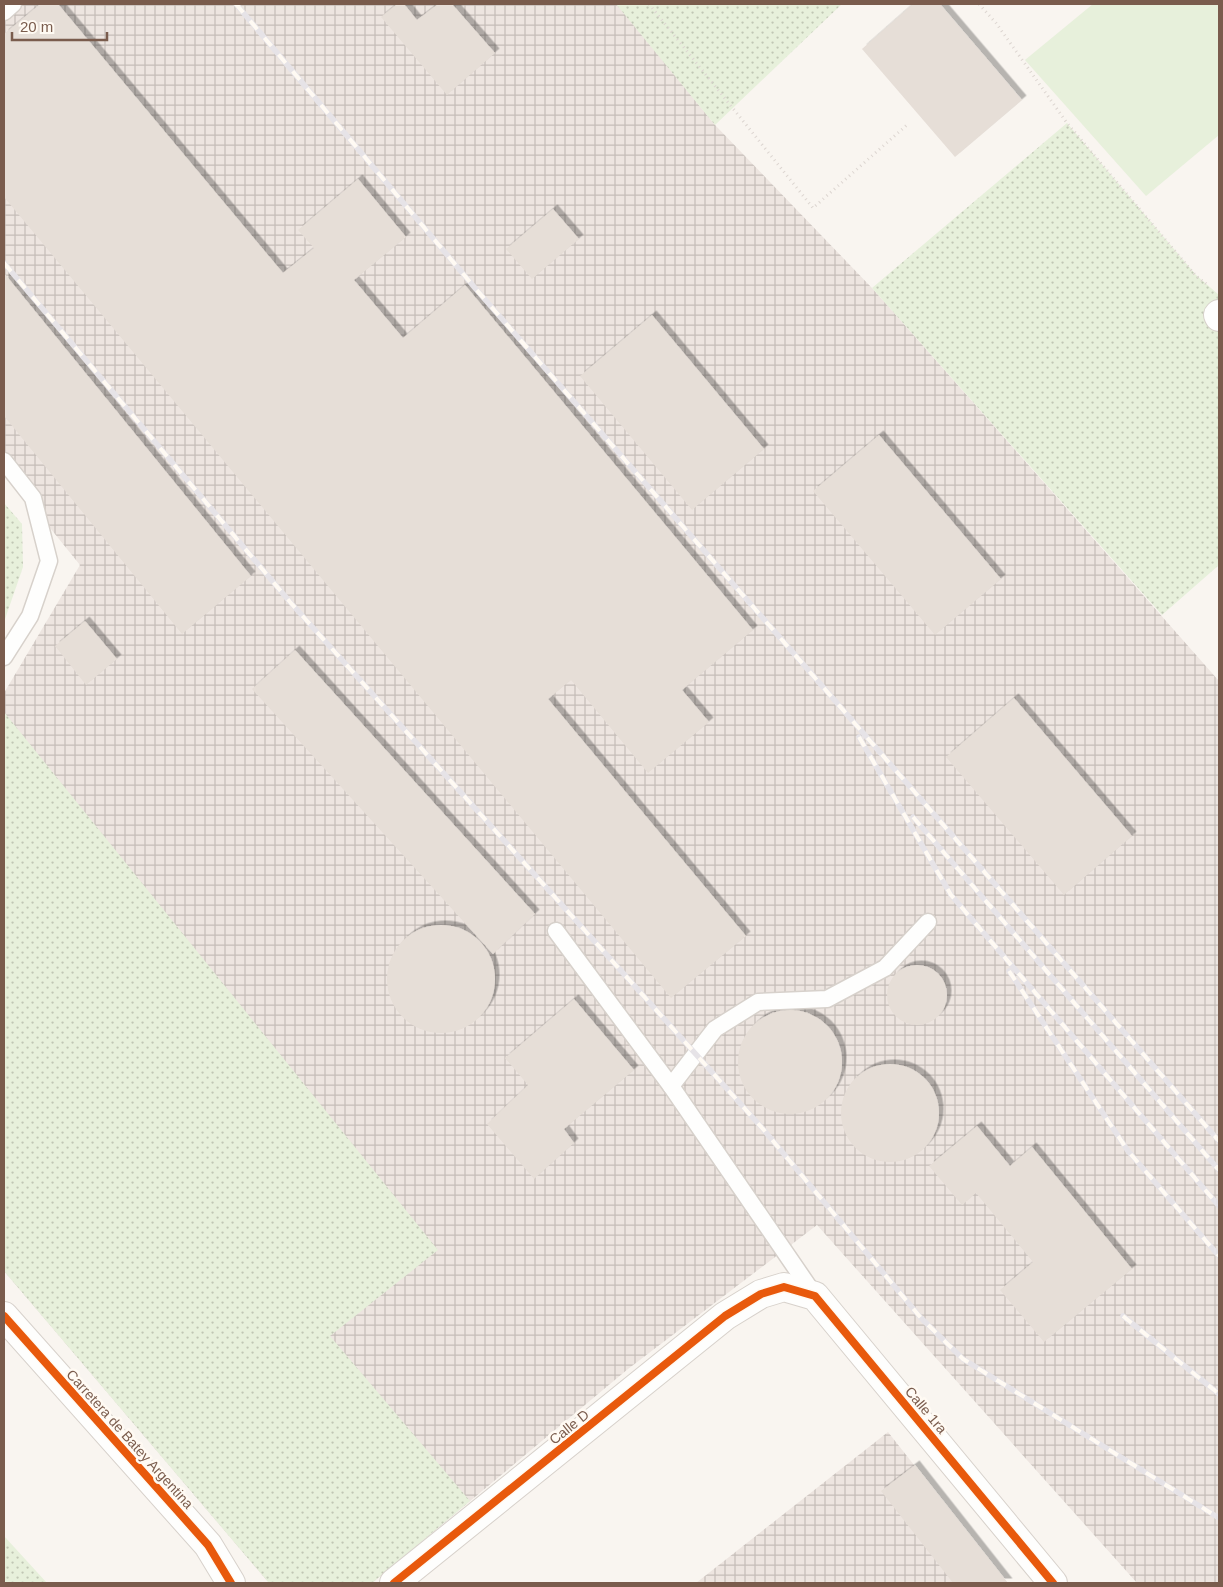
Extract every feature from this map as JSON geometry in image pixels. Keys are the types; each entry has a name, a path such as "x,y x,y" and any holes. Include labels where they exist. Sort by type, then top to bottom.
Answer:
{"street":[{"name":"Calle D","path":"394,1583 725,1316 762,1294 784,1287 815,1296"},
{"name":"Calle 1ra","path":"815,1296 1053,1583"},
{"name":"Carretera de Batey Argentina","path":"4,1316 208,1545 231,1583"}],"lane":[{"path":"4,12 13,4"},
{"path":"4,461 33,498 49,561 30,616 4,657"},
{"path":"672,1086 715,1029 758,1002 827,999 885,968 928,922"},
{"path":"556,931 672,1086 815,1296"}],"path":[{"path":"650,4 813,208 908,124"},
{"path":"979,4 996,23 1067,123 1196,276 1217,309"}],"shaded area":[{"path":"4,4 618,4 715,125 872,288 1219,681 1219,1583 1137,1583 817,1225 628,1369 372,1583 269,1583 4,1271 4,693 80,565 4,471"},
{"path":"888,1432 1007,1583 696,1583"}],"green space":[{"path":"616,4 842,4 715,125"},
{"path":"1093,4 1219,4 1219,135 1146,196 1025,60"},
{"path":"1067,123 1196,275 1219,295 1219,565 1162,615 872,288"},
{"path":"4,503 22,524 23,567 4,622"},
{"path":"4,712 438,1250 330,1336 470,1501 372,1583 269,1583 4,1271"},
{"path":"4,1536 47,1583 4,1583"}],"building":[{"path":"40,4 58,4 283,273 314,248 298,230 358,179 406,237 354,280 403,338 465,285 753,630 682,690 709,722 648,773 571,680 548,699 746,936 671,998 4,197 4,34"},
{"path":"397,4 404,4 417,20 438,4 452,4 495,53 447,95 381,17"},
{"path":"913,4 940,4 1022,100 955,157 862,49"},
{"path":"553,209 579,239 532,279 506,249"},
{"path":"4,273 251,576 182,634 4,416"},
{"path":"652,315 764,449 692,510 580,376"},
{"path":"879,435 1001,579 935,635 813,491"},
{"path":"85,621 117,659 86,685 55,646"},
{"path":"295,650 535,914 493,954 252,689"},
{"path":"1014,698 1132,836 1064,895 946,757"},
{"path":"441,925 451,926 471,934 479,941 486,949 494,969 494,989 486,1009 479,1017 471,1024 451,1032 441,1033 431,1032 411,1024 403,1017 396,1009 388,989 387,979 388,969 396,949 403,941 411,934 431,926"},
{"path":"911,965 923,965 939,973 945,983 947,995 945,1007 939,1017 923,1025 911,1025 895,1017 887,1001 887,989 895,973"},
{"path":"574,999 634,1070 564,1129 574,1143 534,1179 487,1124 528,1085 505,1058"},
{"path":"790,1010 810,1014 827,1025 838,1042 842,1062 838,1082 827,1099 810,1110 790,1114 770,1110 753,1099 742,1082 738,1062 742,1042 753,1025 770,1014"},
{"path":"890,1064 909,1067 925,1078 936,1094 939,1113 936,1132 925,1148 909,1159 890,1162 871,1159 855,1148 844,1132 841,1113 844,1094 855,1078 871,1067"},
{"path":"977,1126 1010,1166 1032,1147 1132,1269 1044,1342 1000,1290 1033,1262 976,1193 962,1205 929,1166"},
{"path":"915,1465 1008,1583 953,1583 881,1491"}],"railway":[{"path":"236,4 475,288 1219,1141"},
{"path":"4,263 290,602 763,1129 921,1318 963,1359 1219,1518"},
{"path":"859,737 951,895 1219,1206"},
{"path":"913,817 1219,1170"},
{"path":"1009,971 1128,1151 1219,1256"},
{"path":"1123,1316 1219,1394"}],"cycle path":[{"path":"394,1583 725,1316 761,1294 784,1287 815,1296 1053,1583"},
{"path":"4,1316 208,1545 231,1583"}]}
